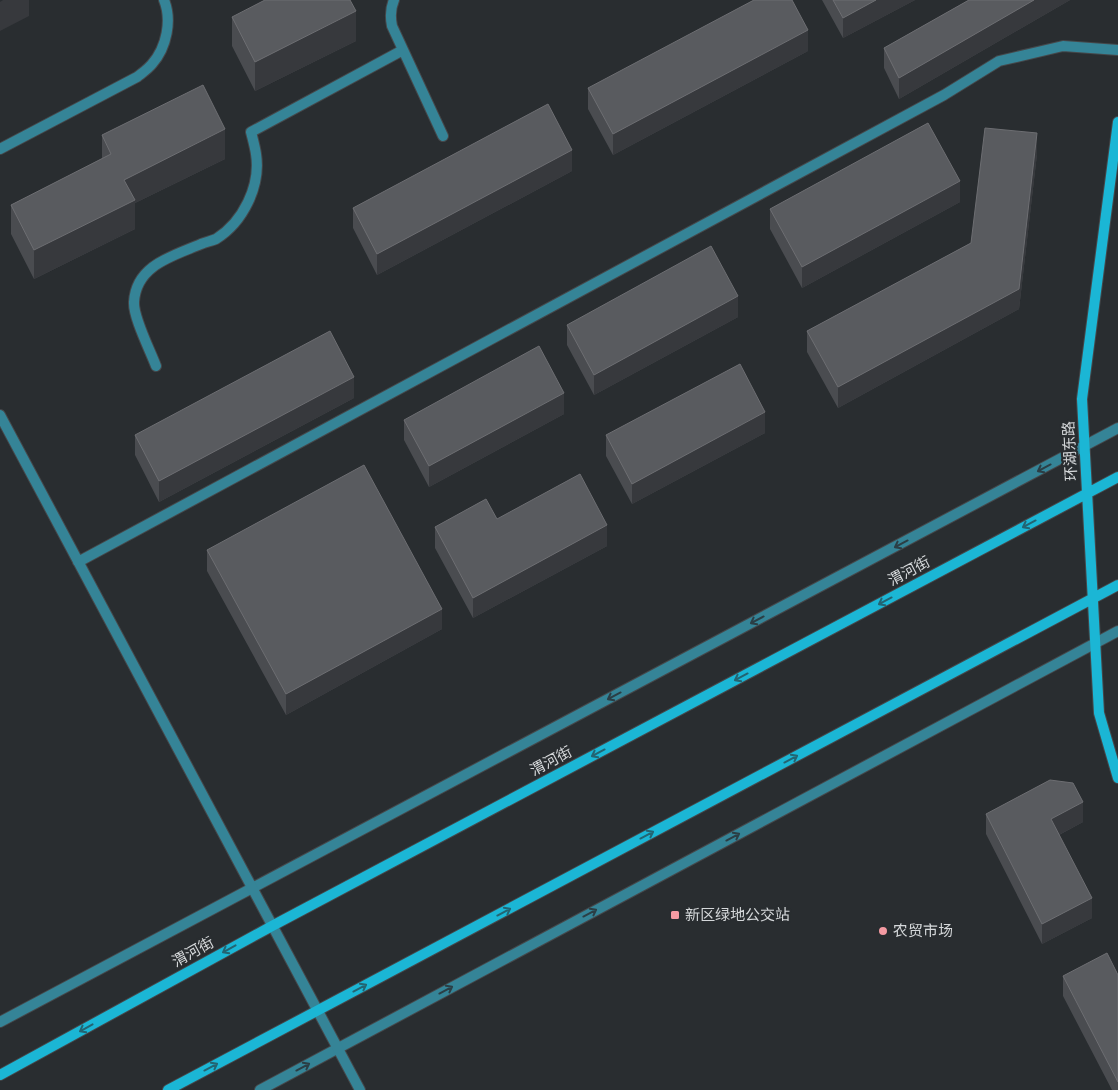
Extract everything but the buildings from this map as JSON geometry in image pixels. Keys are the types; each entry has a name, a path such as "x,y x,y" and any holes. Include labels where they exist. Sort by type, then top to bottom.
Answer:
{"main road":[{"name":"环湖东路","path":"1118,122 1082,399 1099,713 1118,778"},
{"name":"渭河街","path":"0,1075 272,926 1118,477"},
{"path":"168,1090 1118,585"}],"street":[{"path":"0,149 138,77 152,64 163,47 168,28 167,7 164,0"},
{"path":"394,0 390,17 392,26 443,136"},
{"path":"78,562 944,95 1000,61 1063,46 1118,50"},
{"path":"156,366 136,316 135,291 140,279 149,269 176,254 216,239 235,223 248,203 256,180 257,156 251,132 403,50"},
{"path":"0,415 360,1090"},
{"name":"渭河街","path":"0,1022 1118,428"},
{"path":"260,1090 1118,631"}],"place":[{"name":"新区绿地公交站","path":"675,915"},
{"name":"农贸市场","path":"883,931"}]}
